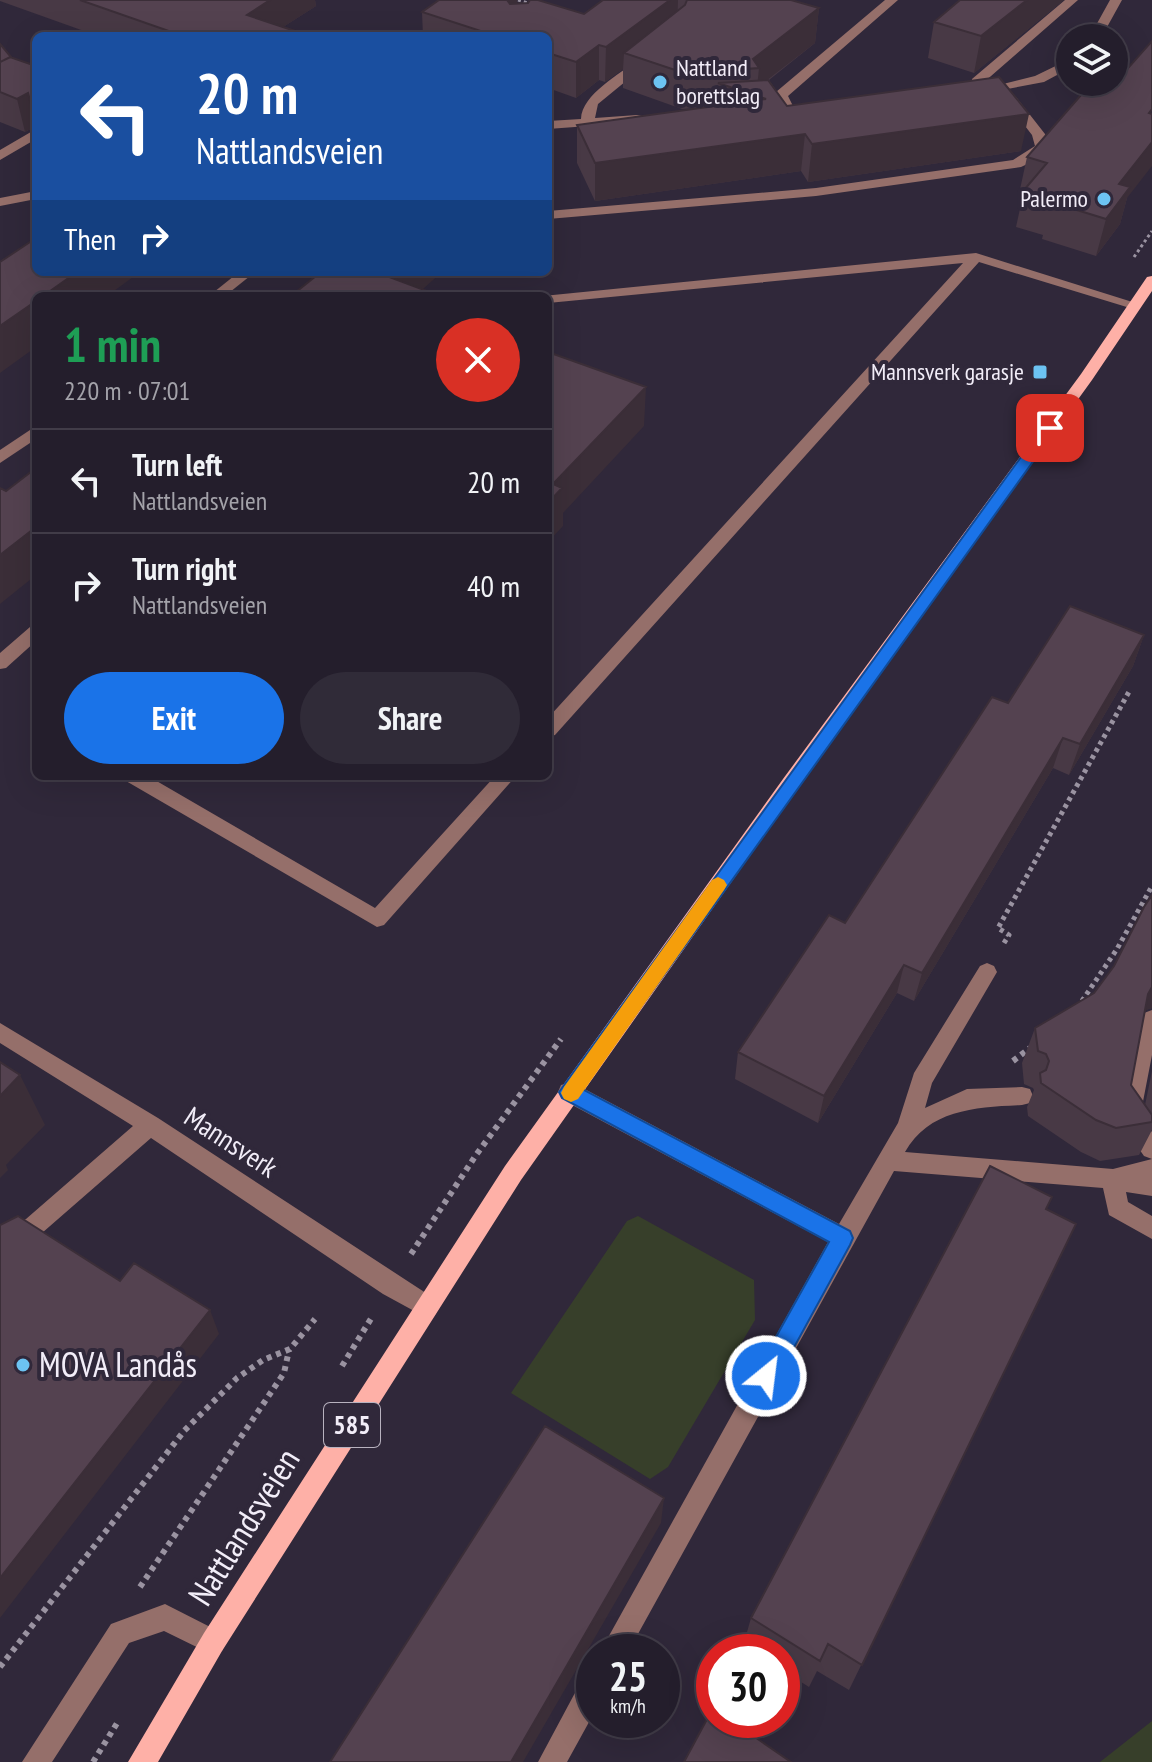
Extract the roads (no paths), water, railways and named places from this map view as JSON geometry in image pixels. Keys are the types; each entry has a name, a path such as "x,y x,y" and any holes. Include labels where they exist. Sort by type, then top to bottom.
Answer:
{"main road":[{"name":"Nattlandsveien","path":"142,1762 213,1642 569,1092 1087,377 1152,280"}],"street":[{"path":"803,107 780,109 781,95 892,0"},
{"path":"976,93 977,82 1072,0"},
{"path":"1103,24 1116,0"},
{"path":"588,122 588,111 593,102 653,55"},
{"path":"960,96 999,90 1039,79 1056,70"},
{"path":"552,215 816,192 1016,164 1042,147 1038,134 1016,105 999,90"},
{"path":"552,125 646,118"},
{"path":"0,156 32,136"},
{"path":"2,200 32,196"},
{"path":"552,299 976,257 1135,305"},
{"path":"552,726 976,257"},
{"path":"221,292 243,276"},
{"path":"0,458 32,434"},
{"path":"0,663 32,635"},
{"path":"140,780 377,919 502,780"},
{"path":"623,1634 908,1126 922,1080 987,972"},
{"path":"1152,1019 1146,1030 1129,1119 1152,1149"},
{"name":"Mannsverk","path":"0,1032 150,1125 427,1307"},
{"path":"569,1092 843,1238"},
{"path":"908,1126 967,1098 1022,1096"},
{"path":"0,1244 34,1226 150,1125"},
{"path":"888,1161 1113,1179 1152,1186"},
{"path":"1113,1179 1152,1169"},
{"path":"1113,1179 1117,1208 1152,1228"},
{"path":"36,1762 120,1633 165,1617 213,1642"},
{"path":"552,1762 576,1719"}],"place":[{"name":"Nattland borettslag","path":"660,82"},
{"name":"Palermo","path":"1104,199"},
{"name":"Mannsverk garasje","path":"1040,372"},
{"name":"MOVA Landås","path":"23,1365"}]}
